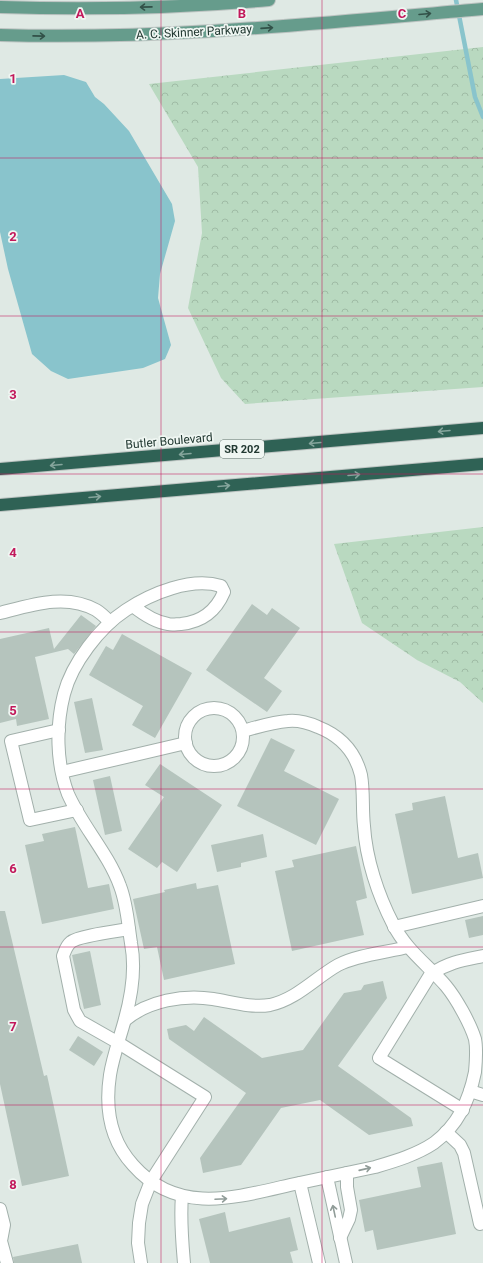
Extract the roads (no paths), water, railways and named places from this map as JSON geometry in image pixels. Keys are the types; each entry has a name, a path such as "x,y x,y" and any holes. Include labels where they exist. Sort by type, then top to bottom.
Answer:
{"highway":[{"name":"Butler Boulevard","path":"0,469 483,428"},
{"path":"0,505 483,464"}],"main road":[{"path":"0,7 170,7 269,0"},
{"name":"A. C. Skinner Parkway","path":"0,35 77,36 189,33 300,26 483,9"}],"street":[{"path":"133,606 143,614 156,621 170,625 185,623 198,620 209,614 220,600 224,592 221,586 211,583 193,584 155,594 133,606 110,622 82,656 72,675 64,693 59,730 60,758 68,794 121,887 134,966 130,998 125,1020 117,1042 110,1074 108,1108 110,1122 115,1137 127,1158 136,1168 151,1181 164,1189 192,1198 223,1199 247,1195 395,1161 418,1152 433,1143 446,1132 463,1110 470,1091 475,1067 475,1040 470,1027 446,986 408,947 394,927 378,890 365,842 361,775 359,766 350,749 340,738 312,724 284,721 243,731"},
{"path":"0,612 42,602 62,601 83,605 96,610 110,622"},
{"path":"217,708 226,710 234,715 243,731 243,741 240,750 234,758 225,764 215,766 196,760 186,743 185,734 188,725 200,712 208,709 217,708"},
{"path":"59,730 11,741 30,820 77,810"},
{"path":"62,772 186,743"},
{"path":"394,927 483,906"},
{"path":"129,929 71,941 65,949 63,956 76,1016 80,1021 117,1042 205,1097 151,1181 142,1204 138,1243 141,1263"},
{"path":"125,1020 145,1007 164,1001 187,998 202,997 258,1006 270,1005 298,994 340,964 374,954 408,947"},
{"path":"463,1110 380,1058 432,972 453,962 483,956"},
{"path":"470,1091 483,1095"},
{"path":"446,1132 460,1145 464,1153 480,1224"},
{"path":"340,1238 349,1219 351,1210 347,1187 347,1173"},
{"path":"327,1177 346,1263"},
{"path":"300,1183 319,1263"},
{"path":"182,1196 180,1212 184,1263"},
{"path":"0,1209 4,1225 0,1241 7,1263"}],"water":[{"path":"64,75 86,82 95,97 104,104 129,131 172,204 175,221 160,274 158,298 171,345 165,359 143,368 68,379 51,371 32,354 8,269 0,232 0,79"}],"waterway":[{"path":"456,0 475,97 483,117"}]}
